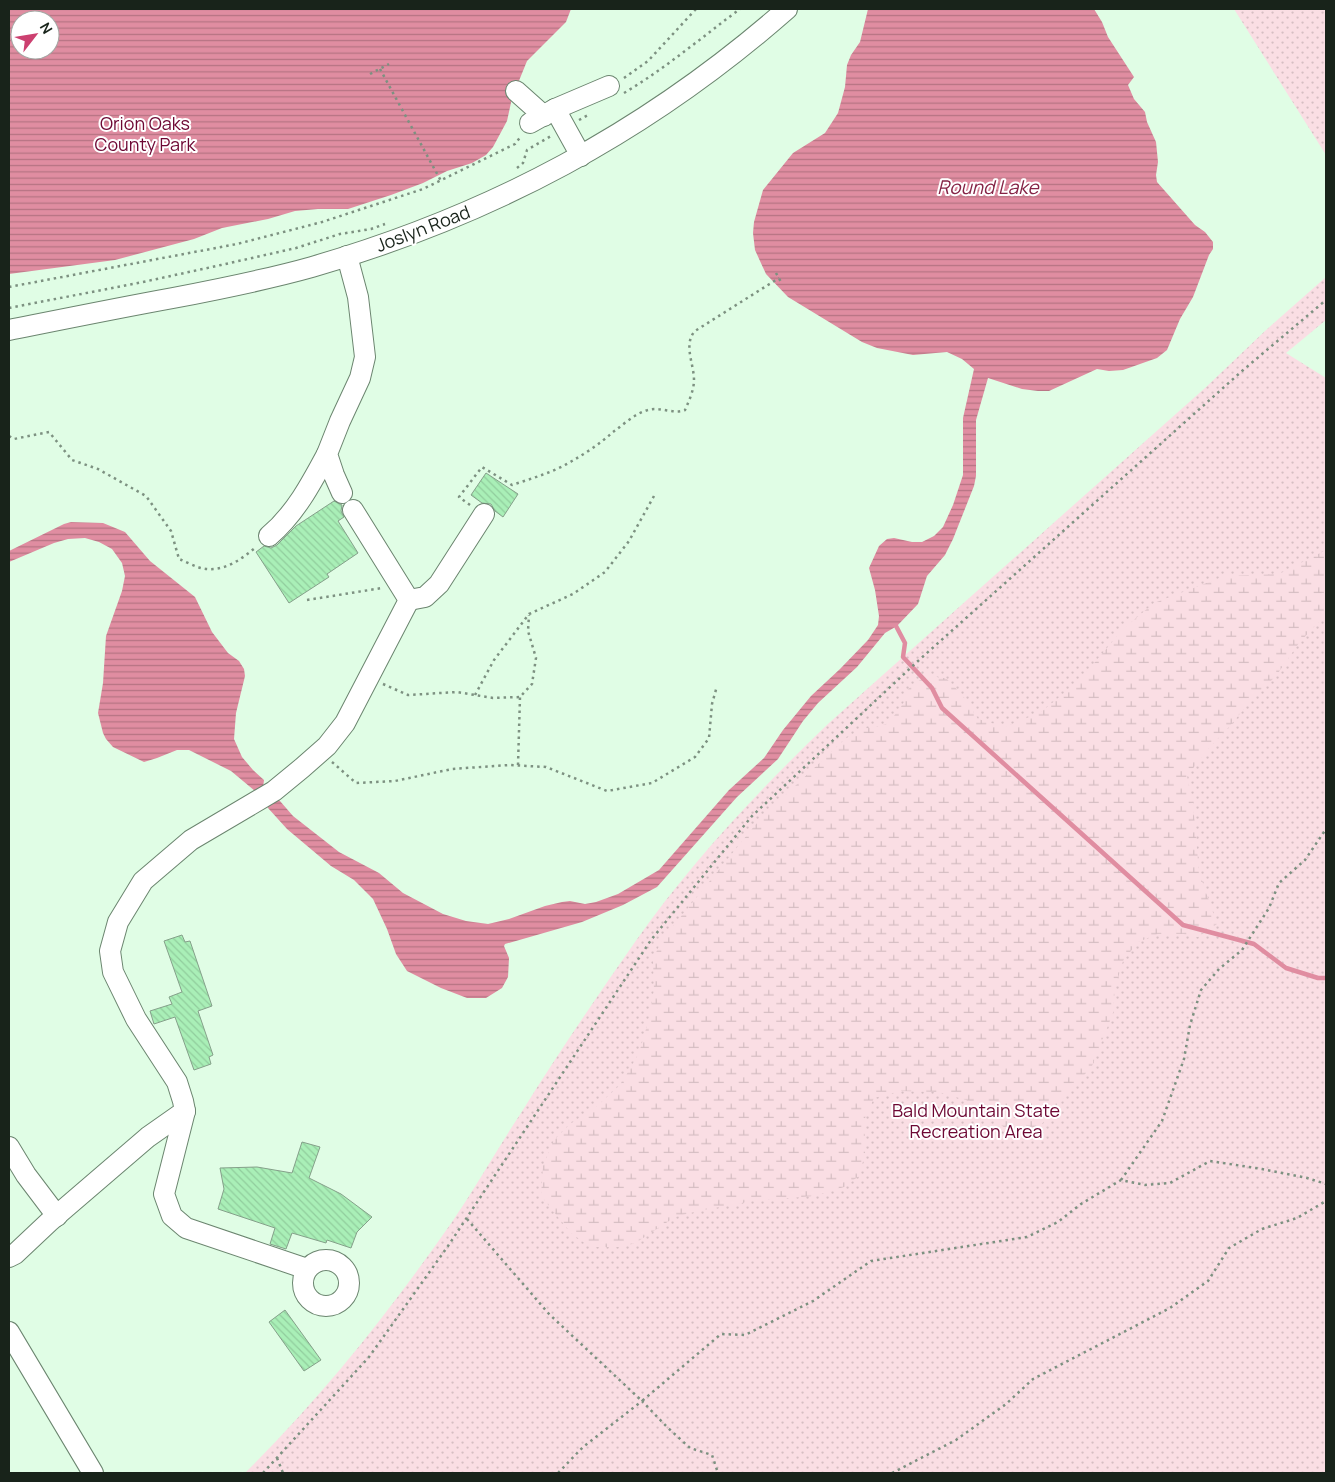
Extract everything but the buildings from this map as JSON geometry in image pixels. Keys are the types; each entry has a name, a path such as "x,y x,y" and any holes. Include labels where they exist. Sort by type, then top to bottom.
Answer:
{"street":[{"name":"Joslyn Road","path":"9,330 230,287 309,268 377,247 444,222 500,198 581,156 676,96 714,69 787,9"},
{"path":"516,91 543,116 566,128 581,156"},
{"path":"543,116 615,91"},
{"path":"269,536 304,497 327,454 360,378 365,356 358,297 347,256"},
{"path":"327,454 342,493"},
{"path":"353,510 405,593 425,597 439,584 484,514"},
{"path":"307,1268 186,1228 172,1216 164,1194 185,1111 184,1101 177,1082 136,1019 113,972 110,951 118,922 143,881 191,840 267,794 321,752 345,723 370,678 405,593"},
{"path":"9,1258 148,1137 185,1111"},
{"path":"9,1148 56,1216"},
{"path":"9,1332 93,1473"}],"path":[{"path":"615,91 628,77 648,61 696,9"},
{"path":"615,91 644,81 696,45 740,9"},
{"path":"370,74 390,64"},
{"path":"380,69 441,181"},
{"path":"511,171 523,163 527,150 532,146 598,109"},
{"path":"9,287 203,251 271,236 363,209 423,189 515,144 543,116"},
{"path":"9,308 249,259 296,248 340,234 371,229 390,222"},
{"path":"776,273 781,282"},
{"path":"484,514 458,498 482,467 512,485 556,470 644,411 657,408 677,413 685,410 694,381 690,346 691,336 695,331 779,278"},
{"path":"263,1473 369,1357 466,1219 651,940 752,816 918,661 1242,371 1326,300"},
{"path":"9,436 14,439 49,432 72,460 98,469 146,496 171,531 179,559 205,569 220,568 234,563 269,536"},
{"path":"475,695 494,660 529,614 573,594 605,572 629,540 654,496"},
{"path":"307,600 405,593"},
{"path":"518,766 520,697 532,684 536,658 528,631 529,614"},
{"path":"370,678 408,695 457,692 493,698 520,697"},
{"path":"321,752 356,783 395,781 452,769 518,766 546,767 607,792 652,783 695,757 709,738 712,704 717,686"},
{"path":"558,1473 583,1448 721,1334 745,1335 813,1301 871,1261 1027,1237 1058,1222 1082,1204 1121,1180 1162,1121 1184,1059 1190,1025 1201,990 1218,969 1242,950 1270,908 1279,883 1305,860 1326,828"},
{"path":"1121,1180 1145,1184 1170,1183 1210,1161 1262,1169 1307,1178 1326,1184"},
{"path":"892,1473 956,1440 1006,1404 1033,1379 1170,1308 1208,1281 1229,1248 1262,1229 1297,1218 1326,1201"},
{"path":"466,1219 549,1314 690,1448 712,1456 718,1473"},
{"path":"277,1458 283,1473"}],"green space":[{"path":"1234,9 1326,9 1326,155"},
{"name":"Bald Mountain State Recreation Area","path":"1326,277 1326,320 1286,353 1326,378 1326,1473 245,1473 328,1384 404,1288 461,1209 503,1140 591,1005 635,942 679,883 727,828 777,774 829,723 1205,388"},
{"path":"1326,550 1326,614 1299,643 1276,676 1253,698 1187,776 1193,803 1199,872 1217,924 1198,937 1183,934 1158,934 1138,942 1123,961 1115,988 1113,1013 1092,1066 1034,1133 1012,1133 966,1100 938,1092 901,1091 874,1098 865,1118 865,1154 859,1176 844,1187 814,1196 752,1201 675,1217 637,1242 624,1247 590,1247 571,1233 541,1196 543,1166 554,1140 570,1124 595,1108 621,1084 639,1053 648,1022 654,990 653,959 662,940 760,819 845,739 861,729 889,723 904,702 908,689 928,674 946,678 963,696 978,719 1005,727 1041,712 1079,681 1123,629 1154,603 1225,576 1279,574"}],"water":[{"name":"Orion Oaks County Park","path":"9,9 571,9 566,22 527,61 512,98 507,121 493,147 486,155 472,163 447,171 423,183 391,195 348,209 295,211 268,219 222,228 194,239 115,260 9,274"},
{"name":"Round Lake","path":"868,9 1094,9 1108,37 1134,77 1128,85 1134,99 1145,112 1147,122 1156,142 1157,182 1195,225 1205,232 1213,242 1213,249 1193,297 1180,319 1167,350 1157,358 1123,370 1109,371 1097,369 1049,391 1022,389 988,378 976,420 976,476 974,486 945,555 927,576 918,604 897,626 885,633 857,667 818,703 803,721 778,759 737,797 657,887 623,905 582,922 505,944 504,946 509,958 508,977 502,988 486,998 467,998 441,988 407,971 396,954 373,899 354,880 331,866 287,829 268,808 259,791 255,791 231,771 189,750 177,750 144,762 113,747 106,739 98,713 103,683 106,636 122,591 125,576 122,563 112,549 99,542 85,538 68,539 54,543 9,562 9,551 71,522 103,523 125,532 150,561 195,597 212,632 228,653 239,661 244,669 245,676 236,713 234,739 242,757 264,780 263,788 280,801 293,816 339,852 379,873 403,893 443,914 466,921 488,924 562,902 570,901 585,904 596,902 618,894 659,870 729,790 764,758 783,730 811,696 868,640 878,625 879,616 875,590 869,568 879,546 887,539 894,538 922,542 934,536 943,527 963,475 963,418 974,369 962,359 947,352 913,355 877,348 862,342 788,297 766,274 755,250 754,222 763,190 793,153 825,133 838,113 845,87 847,65 860,42"}],"waterway":[{"path":"896,626 905,643 903,657 932,688 942,708 1183,925 1254,944 1286,968 1318,978 1326,978"}]}
